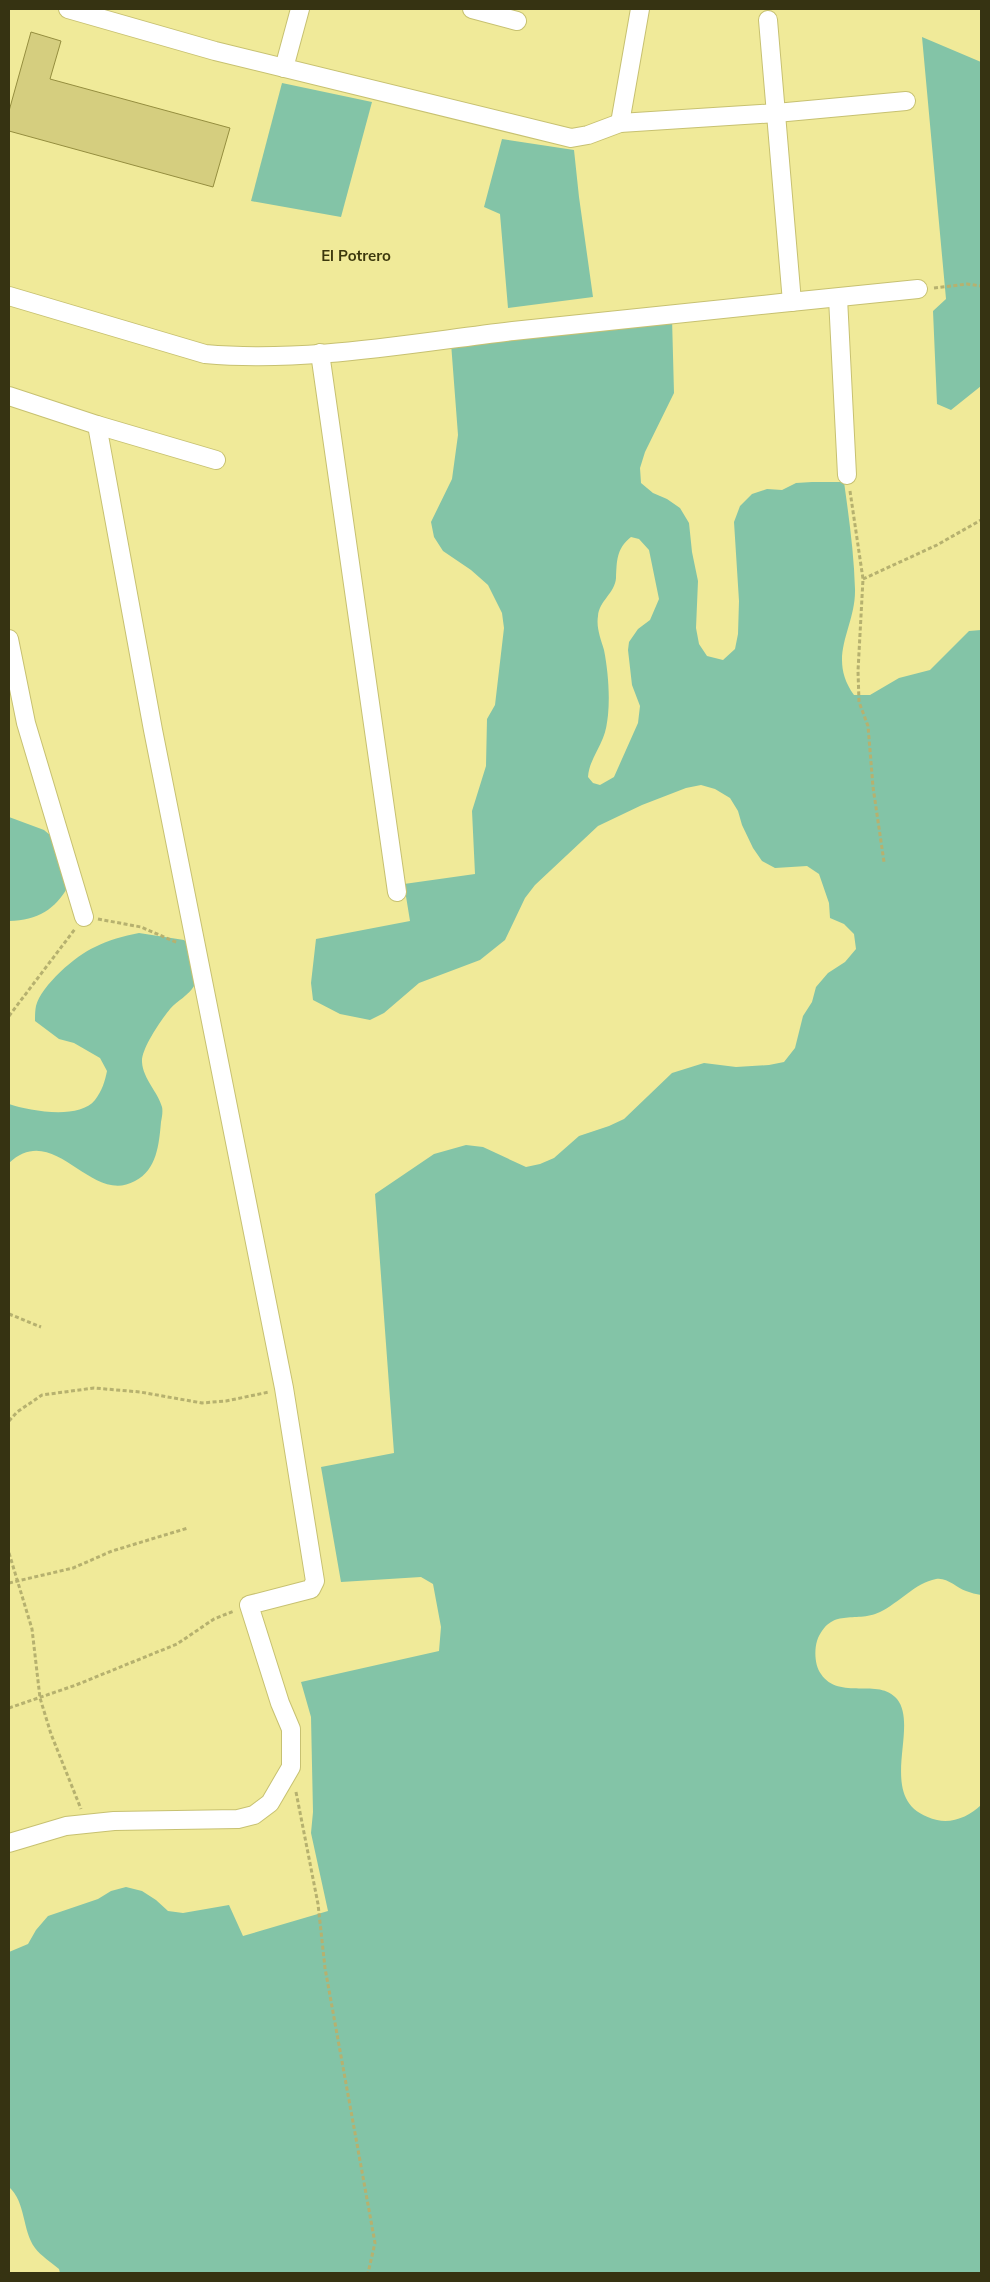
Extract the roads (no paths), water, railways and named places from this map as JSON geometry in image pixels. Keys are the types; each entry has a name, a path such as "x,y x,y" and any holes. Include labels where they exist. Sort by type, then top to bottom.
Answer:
{"street":[{"path":"68,9 215,51 571,138 588,136 620,123 776,113 906,101"},
{"path":"284,68 300,9"},
{"path":"472,9 516,21"},
{"path":"620,123 640,9"},
{"path":"768,20 792,302"},
{"path":"9,296 205,354 238,357 320,354 918,289"},
{"path":"838,298 847,475"},
{"path":"320,354 397,892"},
{"path":"9,396 97,425 216,460"},
{"path":"9,1843 66,1826 114,1821 238,1819 254,1815 270,1803 291,1767 291,1729 280,1703 248,1605 311,1590 315,1581 284,1388 197,951 97,425"},
{"path":"9,640 26,722 84,917"}],"district":[{"name":"El Potrero","path":"356,256"}]}
